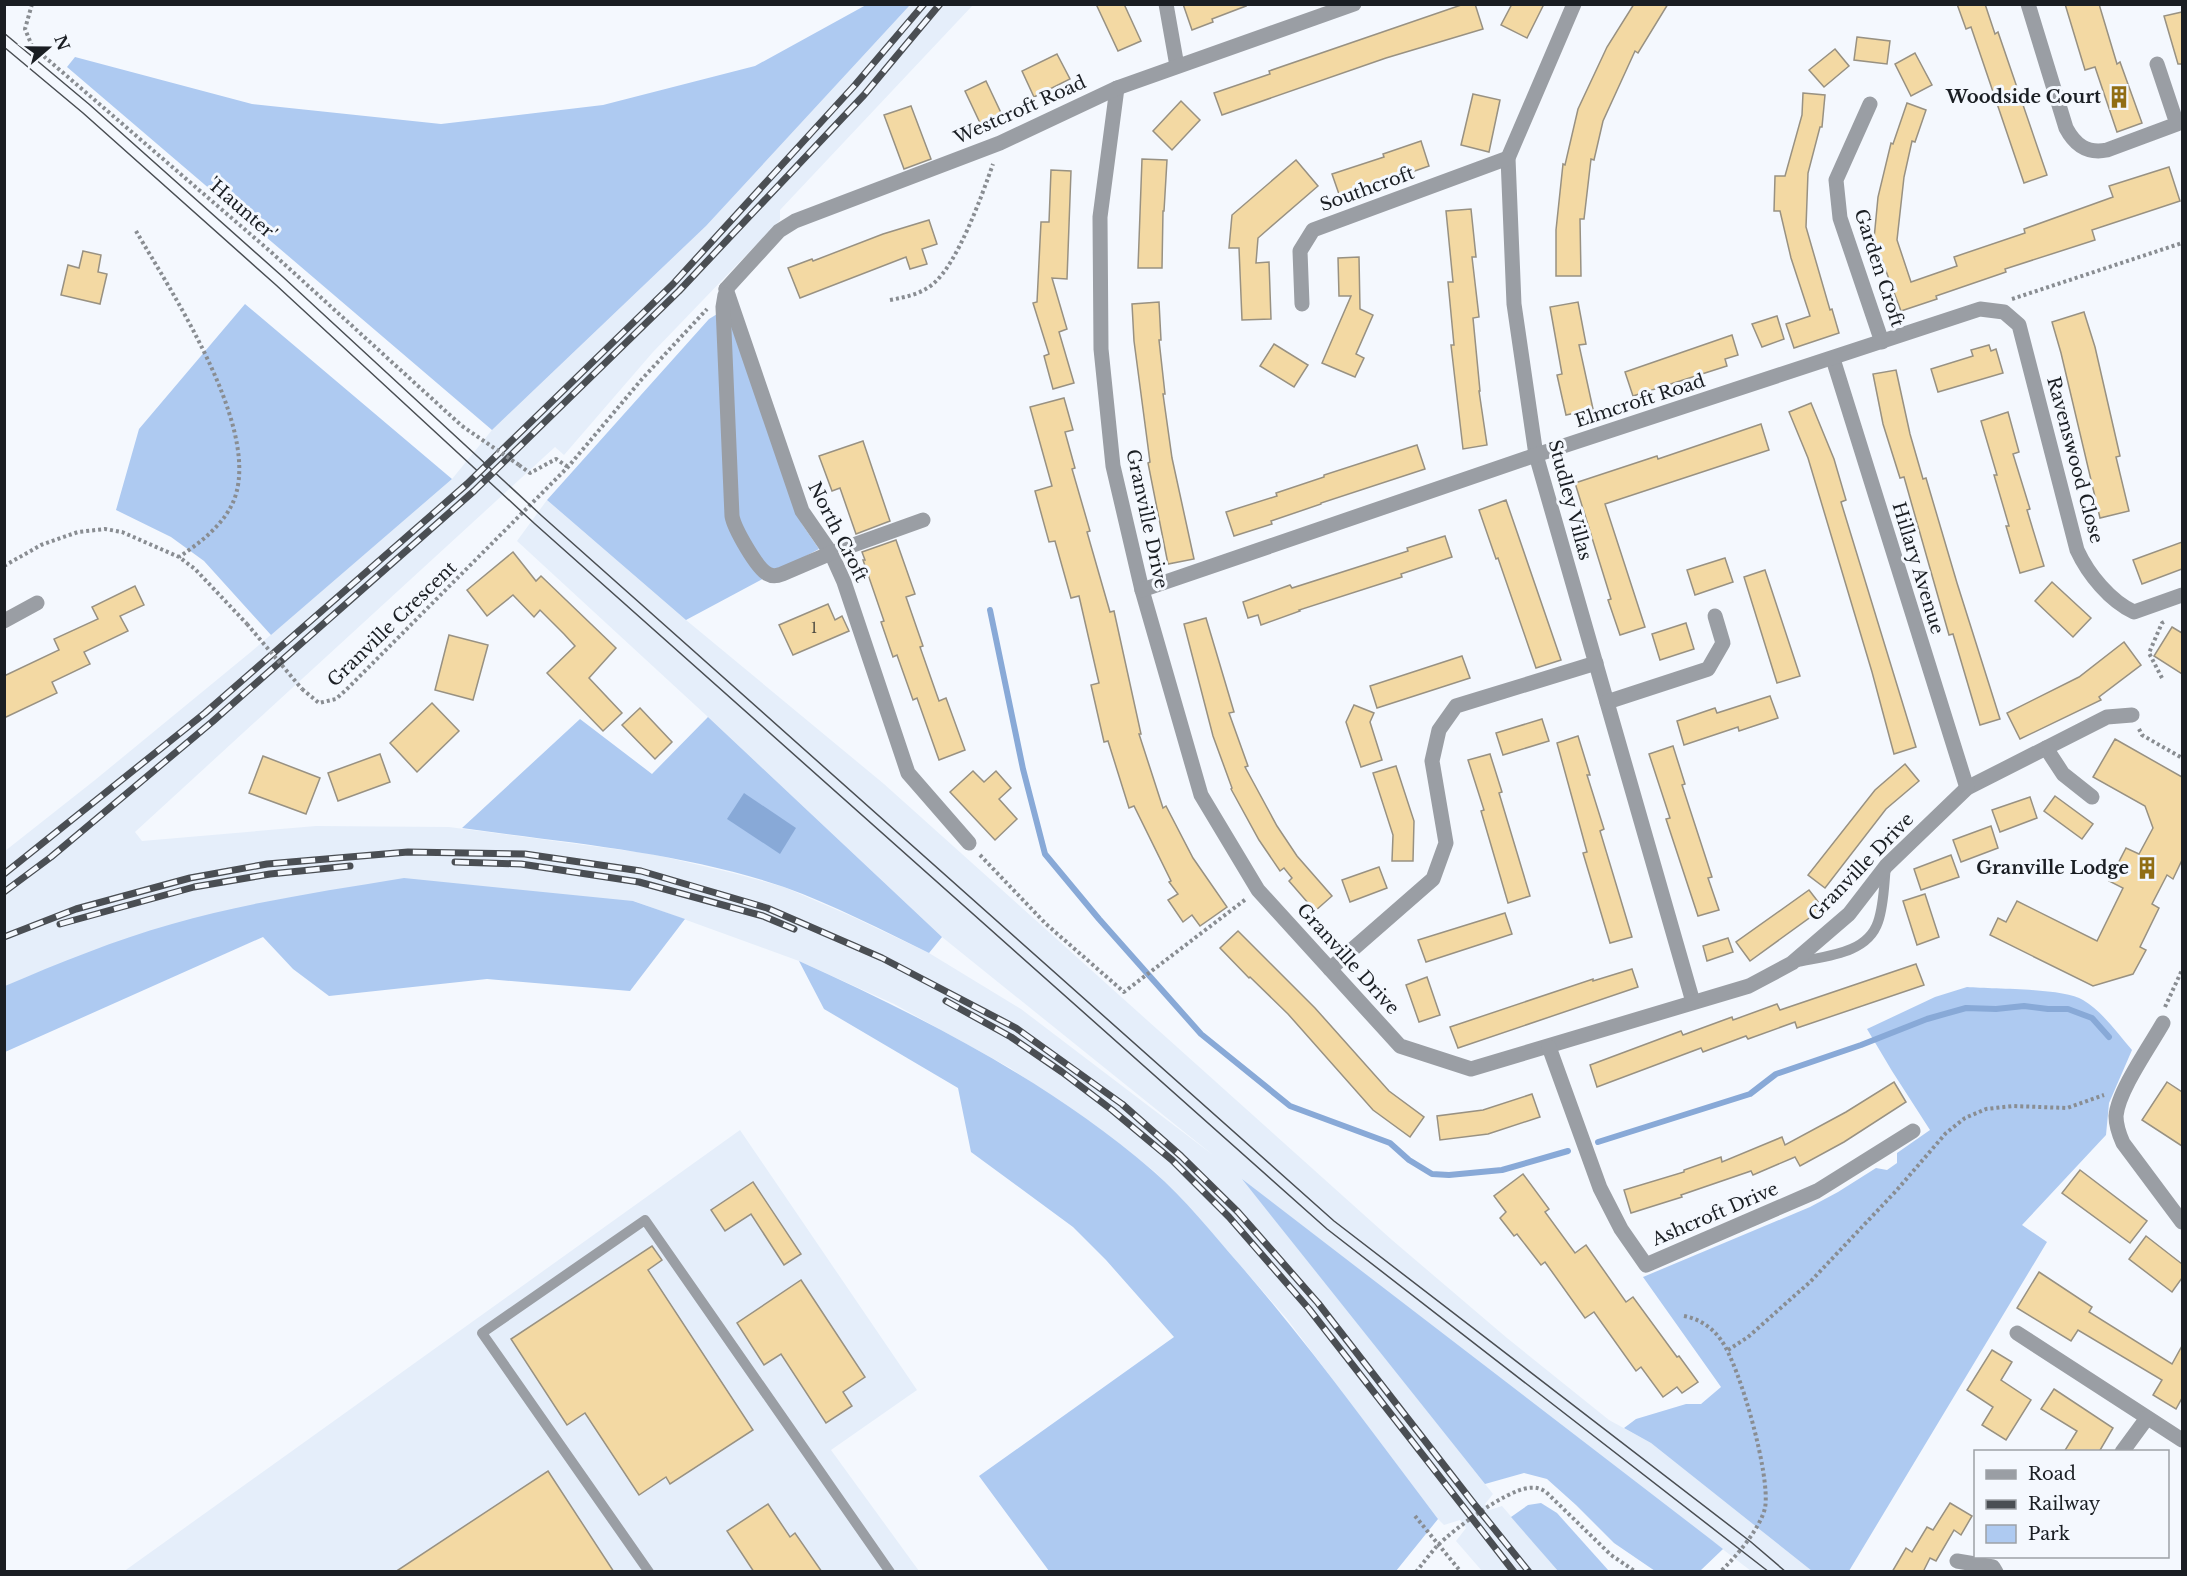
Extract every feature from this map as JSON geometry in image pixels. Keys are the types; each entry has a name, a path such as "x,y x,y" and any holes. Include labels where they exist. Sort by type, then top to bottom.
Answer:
{"street":[{"path":"1166,4 1178,66"},
{"name":"Westcroft Road","path":"726,289 787,225 1000,143 1117,88 1354,4"},
{"name":"Studley Villas","path":"1574,4 1508,158 1514,304 1536,455 1694,1002"},
{"path":"2028,4 2066,128 2071,138 2088,150 2097,152 2107,150 2177,124 2157,64"},
{"name":"Granville Drive","path":"1117,88 1100,217 1101,349 1113,466 1142,590 1202,795 1258,890 1400,1046 1471,1069 1749,986 1792,963 1849,914 1886,866 1967,788 2108,717 2132,716"},
{"name":"Garden Croft","path":"1870,104 1836,180 1840,218 1882,342"},
{"name":"Southcroft","path":"1302,304 1300,251 1313,230 1508,158"},
{"path":"726,289 723,307 733,525 763,571 775,576 782,574 831,553 923,520"},
{"name":"North Croft","path":"726,289 802,511 831,553 844,582 908,772 969,843"},
{"name":"Elmcroft Road","path":"1142,590 1536,455 1980,309"},
{"name":"Ravenswood Close","path":"1980,309 2004,312 2019,325 2077,550 2086,569 2123,607 2134,612 2182,596"},
{"name":"Hillary Avenue","path":"1833,359 1967,788"},
{"path":"4,621 37,603"},
{"path":"1607,702 1708,669 1723,643 1715,616"},
{"path":"1330,969 1433,879 1446,843 1432,761 1439,730 1456,706 1596,663"},
{"path":"2046,748 2063,774 2092,797"},
{"path":"2163,1023 2123,1094 2116,1114 2123,1143 2182,1222"},
{"name":"Ashcroft Drive","path":"1549,1047 1600,1188 1621,1229 1646,1265 1817,1191 1887,1157 1913,1131"},
{"path":"2017,1333 2182,1440"},
{"path":"2123,1450 2147,1418"},
{"path":"1957,1561 1997,1565"}],"lane":[{"path":"1792,963 1857,948 1871,937 1878,921 1886,866"},
{"path":"649,1572 482,1333 645,1220 890,1572"}],"path":[{"name":"'Haunter'","path":"32,4 25,29 32,46 271,252 462,426 530,473 555,459 568,467"},
{"path":"890,300 915,294 934,283 948,266 962,241 1000,143"},
{"path":"4,566 40,545 78,532 105,529 138,538 178,557 207,537 227,514 236,495 239,475 238,450 232,421 209,361 183,311 136,231"},
{"path":"1980,309 2182,243"},
{"path":"568,467 642,379 726,289"},
{"name":"Granville Crescent","path":"178,557 211,584 302,689 319,703 336,699 568,467"},
{"path":"2162,678 2149,653 2162,623 2169,620"},
{"path":"2132,716 2142,735 2182,758"},
{"path":"969,843 1046,924 1124,992 1258,890"},
{"path":"2163,1023 2163,1011 2182,970"},
{"path":"1728,1350 1748,1337 1810,1282 1896,1191 1946,1133 1965,1118 1986,1109 2013,1106 2067,1108 2104,1095 2123,1094"},
{"path":"1684,1316 1706,1325 1721,1339 1728,1350 1760,1451 1766,1499 1764,1510 1760,1521 1733,1560 1720,1572"},
{"path":"1416,1572 1438,1545 1496,1502 1521,1490 1538,1488 1546,1492 1611,1554 1636,1572"},
{"path":"1415,1516 1461,1572"}],"shaded area":[{"path":"910,5 973,5 780,210 780,220 653,352 564,455 555,447 135,832 142,841 316,826 449,827 652,854 784,887 929,953 1021,1009 1213,1155 942,937 517,541 547,500 686,620 884,784 1392,1240 1507,1338 1609,1420 1651,1443 1812,1571 1751,1571 1244,1181 1493,1494 1485,1504 1490,1510 1502,1506 1558,1571 1482,1571 1456,1541 1466,1528 1460,1520 1444,1525 1438,1519 1287,1319 1206,1226 1155,1172 1093,1124 1010,1068 894,1004 799,961 634,901 308,905 5,1052 5,851 252,651 452,479 492,430 706,226"},
{"path":"744,793 796,828 780,854 727,819"},
{"path":"740,1130 917,1390 831,1450 919,1571 123,1572"}],"green space":[{"path":"866,5 910,5 706,226 492,430 67,67 75,57 252,104 441,124 603,105 755,66"},
{"path":"245,304 452,479 271,635 204,561 171,537 116,510 139,429"},
{"path":"727,308 802,524 819,549 686,620 547,500 709,319"},
{"path":"708,717 942,937 929,953 821,902 745,875 706,865 625,850 462,828 580,719 652,774"},
{"path":"404,878 633,901 685,919 630,991 487,979 329,996 293,969 263,937 5,1052 5,986 108,945 201,916 287,898"},
{"path":"799,961 893,1005 1028,1080 1113,1138 1176,1193 1291,1327 1438,1519 1396,1571 1049,1571 979,1476 1174,1337 1106,1260 1073,1227 971,1152 958,1088 824,1009"},
{"path":"1967,987 2045,991 2074,996 2097,1010 2132,1050 2109,1103 2106,1135 2022,1225 2047,1242 1849,1571 1812,1571 1651,1443 1624,1428 1636,1419 1686,1404 1701,1404 1721,1387 1643,1277 1810,1207 1876,1168 1887,1170 1897,1163 1897,1153 1930,1130 1867,1029 1935,997"},
{"path":"1242,1179 1723,1549 1700,1571 1655,1571 1614,1543 1547,1479 1524,1473 1485,1484"},
{"path":"1541,1503 1557,1513 1609,1571 1558,1571 1511,1517 1528,1505"}],"building":[{"path":"1096,4 1124,4 1141,41 1118,51"},
{"path":"1183,4 1245,4 1246,6 1212,19 1213,22 1192,30"},
{"path":"1464,4 1475,4 1483,29 1386,58 1222,115 1214,93 1270,74 1269,71"},
{"path":"1512,4 1544,4 1527,38 1501,25"},
{"path":"1634,4 1668,4 1638,53 1635,51 1603,121 1594,160 1591,159 1584,219 1580,219 1581,276 1556,276 1556,230 1563,164 1565,165 1578,109 1607,47"},
{"path":"1957,4 1985,4 1995,34 1998,32 2047,175 2024,183 1971,27 1966,29"},
{"path":"2065,4 2099,4 2117,64 2120,62 2142,123 2117,132 2095,67 2085,70"},
{"path":"2182,12 2182,64 2178,64 2164,16"},
{"path":"1857,37 1890,41 1887,64 1854,60"},
{"path":"1835,49 1849,66 1824,87 1809,70"},
{"path":"1915,53 1932,85 1911,96 1895,64"},
{"path":"1057,54 1070,79 1034,97 1022,71"},
{"path":"986,81 1002,115 981,125 965,91"},
{"path":"1803,93 1825,95 1822,127 1820,127 1808,173 1806,227 1839,333 1794,348 1786,324 1810,316 1791,258 1780,211 1774,211 1775,176 1785,176 1802,115"},
{"path":"1473,94 1500,100 1489,152 1461,145"},
{"path":"1181,101 1200,120 1172,150 1153,131"},
{"path":"1907,103 1926,110 1915,142 1912,141 1904,177 1897,240 1911,282 1957,266 1954,257 2025,233 2024,229 2113,197 2109,186 2169,167 2180,201 2092,230 2095,240 2005,269 2006,272 1936,296 1937,299 1901,311 1874,239 1878,197 1891,143 1893,144"},
{"path":"911,106 931,159 904,169 884,115"},
{"path":"1421,141 1429,166 1340,197 1332,174 1384,157 1383,154"},
{"path":"1142,159 1167,160 1162,268 1138,268"},
{"path":"1296,160 1318,186 1258,238 1256,263 1269,262 1271,319 1242,320 1239,248 1229,248 1232,215"},
{"path":"1051,170 1071,171 1067,279 1052,278 1067,329 1059,332 1074,383 1053,389 1044,356 1049,354 1033,303 1037,302 1041,222 1049,222"},
{"path":"1471,209 1476,257 1472,257 1479,317 1473,318 1479,391 1487,445 1463,449 1451,345 1454,345 1448,282 1453,282 1446,211"},
{"path":"929,220 937,244 922,249 927,264 910,269 906,257 800,298 788,268"},
{"path":"83,251 101,255 98,272 107,274 100,304 61,295 68,265 79,268"},
{"path":"1359,257 1360,309 1373,315 1356,354 1364,358 1355,377 1322,363 1351,296 1339,296 1338,258"},
{"path":"1159,302 1161,340 1159,340 1165,394 1163,394 1172,458 1194,559 1168,564 1148,463 1150,462 1134,341 1132,304"},
{"path":"1578,302 1586,344 1579,345 1593,409 1566,415 1557,375 1562,374 1550,307"},
{"path":"2084,312 2095,347 2120,456 2116,457 2129,511 2100,518 2052,322"},
{"path":"1777,316 1784,339 1762,347 1752,324"},
{"path":"1732,335 1738,355 1725,359 1727,366 1633,396 1625,372"},
{"path":"1274,344 1308,365 1294,387 1260,366"},
{"path":"1989,345 1991,351 1996,349 2003,373 1938,392 1931,369 1973,356 1971,350"},
{"path":"1896,370 1923,479 1926,478 2000,719 1980,725 1953,634 1949,635 1904,477 1900,478 1883,424 1873,374"},
{"path":"1064,398 1073,430 1065,432 1075,468 1072,469 1110,612 1114,611 1141,734 1139,734 1163,808 1166,806 1193,858 1227,907 1200,926 1192,915 1183,922 1168,900 1178,894 1169,882 1171,881 1134,806 1129,808 1108,741 1104,742 1091,685 1099,683 1079,596 1071,598 1055,541 1049,542 1035,491 1052,486 1030,407"},
{"path":"1811,403 1834,459 1846,500 1841,502 1916,747 1894,754 1808,458 1789,412"},
{"path":"2008,412 2019,452 2013,454 2044,566 2020,573 1994,475 1997,475 1981,421"},
{"path":"1761,424 1769,450 1605,504 1645,627 1620,635 1575,483 1657,456 1658,459"},
{"path":"863,441 890,521 856,534 840,488 832,491 819,456"},
{"path":"1417,445 1425,469 1321,503 1271,521 1272,524 1234,536 1226,512 1277,496 1276,493 1324,477 1324,475"},
{"path":"1506,500 1561,660 1536,668 1479,510"},
{"path":"1445,536 1452,557 1401,574 1402,577 1299,610 1261,625 1258,615 1248,618 1243,602 1290,585 1292,588 1408,551 1407,548"},
{"path":"896,540 915,594 906,597 923,646 920,647 939,701 946,698 965,750 939,760 917,698 913,700 897,655 893,657 881,622 884,621 863,560 865,560 862,552"},
{"path":"2182,542 2182,569 2142,584 2133,560"},
{"path":"513,552 536,581 541,576 616,648 589,678 622,713 603,731 547,673 575,646 564,634 540,610 534,617 513,595 487,616 467,590"},
{"path":"1725,558 1733,582 1695,595 1687,570"},
{"path":"1765,570 1800,676 1777,683 1744,577"},
{"path":"2052,582 2091,618 2073,637 2035,601"},
{"path":"135,586 144,605 120,616 128,631 84,652 90,664 52,682 57,693 4,718 4,676 59,650 54,639 98,619 92,607"},
{"path":"828,604 835,620 842,616 849,631 793,655 779,625"},
{"path":"1206,618 1234,712 1229,713 1248,766 1245,767 1277,826 1297,856 1332,896 1315,911 1289,881 1292,878 1284,868 1280,871 1259,840 1231,789 1213,736 1184,624"},
{"path":"1686,623 1694,649 1660,660 1652,634"},
{"path":"2172,627 2182,633 2182,674 2154,656"},
{"path":"449,635 488,645 473,700 435,690"},
{"path":"2124,642 2141,665 2099,697 2101,700 2020,739 2007,713 2079,677"},
{"path":"1462,656 1470,678 1377,708 1370,686"},
{"path":"1770,696 1778,718 1739,731 1738,727 1684,745 1677,721 1715,708 1717,713"},
{"path":"432,703 459,731 417,772 390,743"},
{"path":"1354,705 1374,713 1370,722 1382,760 1361,767 1346,722"},
{"path":"640,708 672,742 655,759 622,725"},
{"path":"1542,719 1549,741 1503,755 1496,733"},
{"path":"1578,736 1590,775 1587,775 1604,829 1600,831 1632,937 1610,943 1583,853 1587,852 1557,743"},
{"name":"Granville Lodge","path":"2115,739 2182,777 2182,860 2173,879 2167,875 2152,904 2159,908 2140,947 2146,950 2133,974 2093,986 1990,935 1998,918 2006,922 2017,901 2097,941 2123,888 2109,881 2126,848 2139,854 2153,828 2145,806 2093,777"},
{"path":"1673,746 1685,784 1682,785 1712,877 1708,878 1719,910 1698,916 1666,819 1670,818 1649,754"},
{"path":"380,754 390,782 338,801 328,773"},
{"path":"1490,754 1502,792 1499,793 1530,896 1508,903 1481,811 1484,810 1468,760"},
{"path":"263,756 320,778 306,814 249,793"},
{"path":"1905,764 1919,781 1886,809 1825,888 1808,875 1875,790"},
{"path":"1396,766 1414,821 1413,861 1392,861 1393,835 1373,773"},
{"path":"973,771 984,782 996,771 1011,788 999,799 1017,819 995,840 950,792"},
{"path":"2055,796 2093,824 2082,839 2044,811"},
{"path":"2030,797 2037,818 2000,832 1992,810"},
{"path":"1991,826 1998,848 1961,862 1953,840"},
{"path":"1951,855 1959,877 1921,890 1914,869"},
{"path":"1379,867 1387,888 1350,902 1342,880"},
{"path":"1809,890 1823,908 1750,961 1736,942"},
{"path":"1925,894 1939,937 1917,945 1903,901"},
{"path":"1505,913 1512,934 1426,962 1418,940"},
{"path":"1238,931 1315,1008 1389,1091 1424,1117 1410,1137 1373,1110 1288,1014 1220,948"},
{"path":"1728,938 1733,952 1707,961 1703,946"},
{"path":"1916,964 1924,985 1797,1028 1795,1022 1748,1039 1746,1036 1703,1052 1701,1048 1597,1087 1590,1065 1681,1031 1683,1035 1777,1004 1780,1010"},
{"path":"1632,969 1638,987 1458,1048 1450,1027 1593,979 1593,981"},
{"path":"1427,977 1440,1015 1419,1022 1406,985"},
{"path":"1894,1082 1906,1102 1844,1142 1800,1166 1795,1157 1753,1175 1751,1171 1631,1213 1624,1190 1684,1172 1684,1170 1721,1157 1722,1162 1782,1137 1785,1145 1846,1112"},
{"path":"2167,1082 2182,1092 2182,1146 2142,1120"},
{"path":"1532,1094 1540,1117 1488,1134 1440,1140 1437,1116 1483,1110"},
{"path":"2080,1170 2147,1221 2130,1243 2062,1193"},
{"path":"1523,1174 1549,1209 1545,1212 1575,1253 1586,1245 1626,1302 1633,1297 1698,1382 1682,1393 1677,1387 1663,1397 1641,1367 1636,1371 1594,1312 1585,1318 1545,1262 1541,1265 1517,1234 1514,1236 1500,1218 1506,1212 1494,1196"},
{"path":"753,1182 801,1254 784,1265 751,1214 725,1231 711,1210"},
{"path":"2146,1236 2182,1264 2182,1278 2172,1292 2129,1259"},
{"path":"652,1246 662,1260 648,1270 753,1430 670,1484 666,1477 639,1495 585,1413 567,1425 511,1339"},
{"path":"2039,1272 2092,1307 2089,1312 2172,1364 2182,1346 2182,1398 2176,1409 2153,1395 2162,1380 2078,1330 2071,1341 2017,1308"},
{"path":"801,1280 865,1377 843,1392 852,1406 826,1423 781,1354 764,1365 737,1323"},
{"path":"1992,1350 2012,1362 2001,1380 2031,1400 2006,1440 1982,1425 1993,1407 1967,1390"},
{"path":"2054,1389 2113,1428 2100,1450 2065,1450 2077,1431 2041,1409"},
{"path":"548,1471 614,1572 395,1572"},
{"path":"1950,1503 1972,1516 1961,1535 1954,1530 1936,1561 1930,1558 1923,1572 1892,1572 1906,1548 1912,1552 1927,1527 1933,1530"},
{"path":"768,1504 790,1537 795,1533 822,1572 754,1572 727,1531"}],"waterway":[{"path":"990,610 1023,769 1045,854 1201,1034 1290,1106 1390,1143 1409,1160 1432,1174 1449,1175 1502,1170 1568,1151"},
{"path":"1598,1142 1750,1094 1776,1074 1861,1045 1927,1019 1966,1008 1996,1009 2024,1006 2068,1009 2092,1018 2109,1037"}],"tram line":[{"path":"4,33 90,105 283,277 542,516 1334,1221 1751,1542 1786,1572"},
{"path":"4,47 83,113 276,285 535,524 1327,1229 1769,1572"}],"railway":[{"path":"4,874 205,713 467,484 673,284 855,85 924,4"},
{"path":"4,892 51,857 212,722 474,491 679,291 864,95 940,4"},
{"path":"4,937 76,909 190,878 267,864 408,852 525,854 641,871 767,908 882,958 1016,1028 1122,1104 1181,1156 1238,1212 1318,1303 1529,1572"},
{"path":"455,862 521,864 639,882 763,916 794,929"},
{"path":"60,924 194,887 270,874 350,866"},
{"path":"946,1001 1011,1037 1112,1110 1172,1160 1229,1217 1309,1309 1514,1572"}],"place":[{"name":"Woodside Court","path":"2119,97"},
{"name":"Granville Lodge","path":"2147,868"}]}
